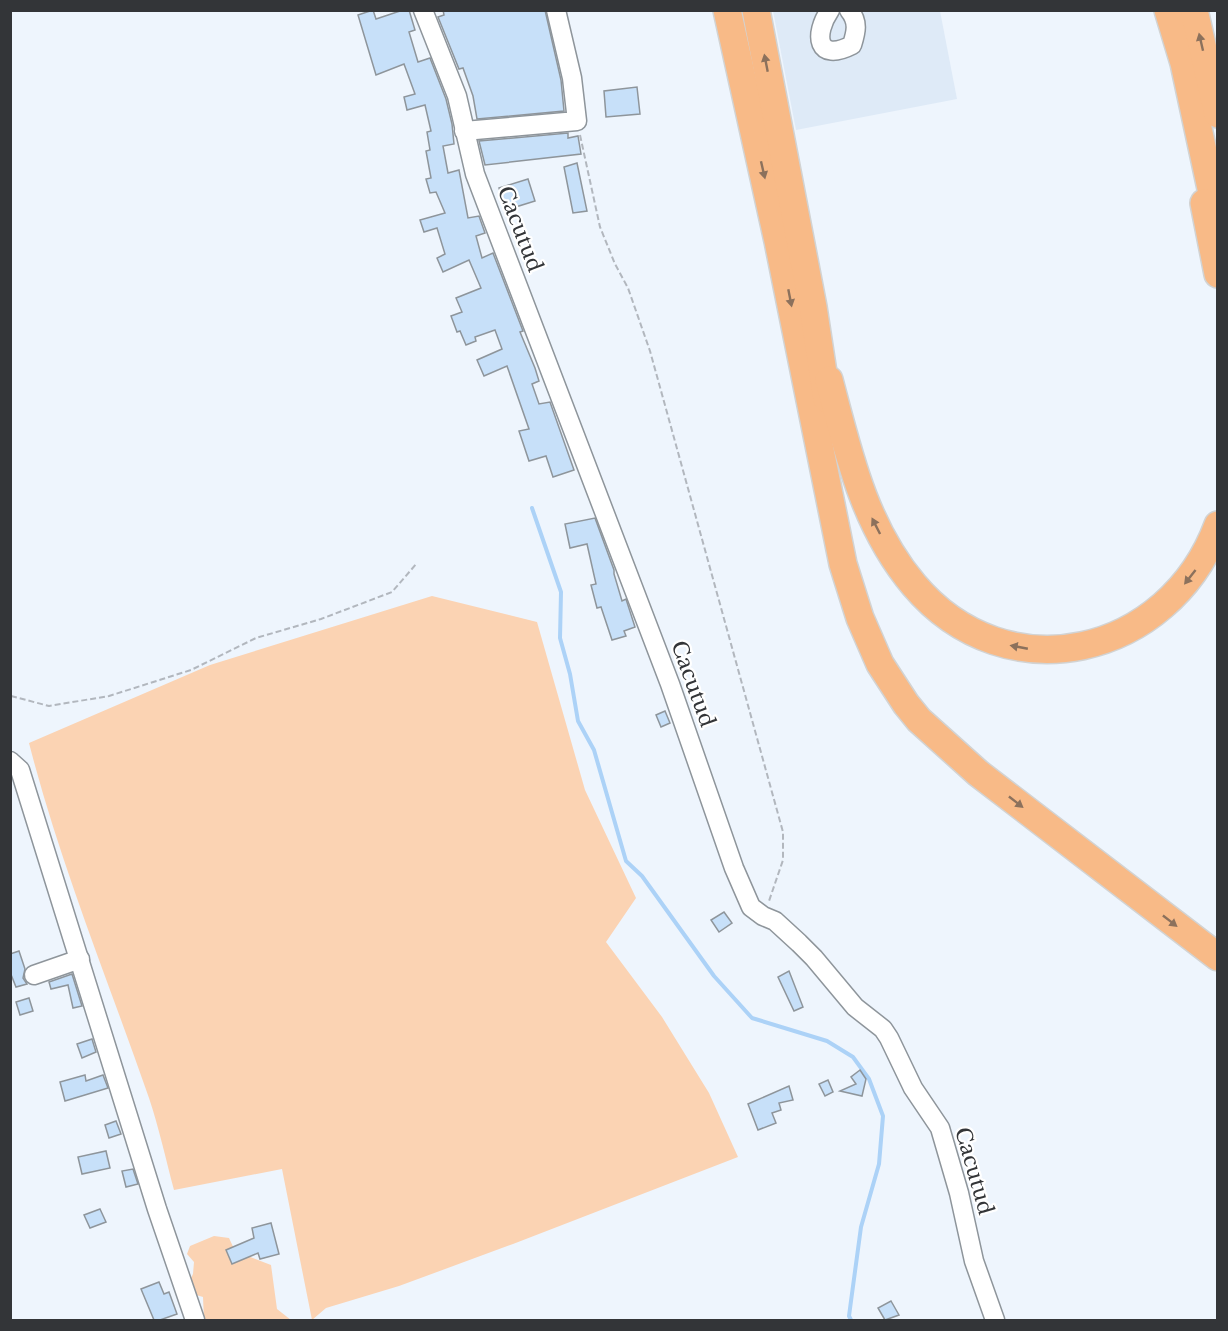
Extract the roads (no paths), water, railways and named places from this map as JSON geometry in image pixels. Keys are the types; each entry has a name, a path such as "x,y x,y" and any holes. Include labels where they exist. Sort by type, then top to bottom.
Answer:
{"highway":[{"path":"727,10 778,241 836,532 852,595 868,640 880,664 902,697 934,734 978,773 1218,957"},
{"path":"756,10 813,307 854,470 877,528 895,560 918,589 944,613 968,628 998,642 1035,649 1069,649 1109,639 1150,617 1176,594 1199,564 1218,525"},
{"path":"1168,10 1184,63 1209,123 1194,152 1218,274"},
{"path":"1194,10 1209,123 1218,221"},
{"path":"813,307 854,540 872,606 884,634 909,678 978,773"}],"street":[{"name":"Cacutud","path":"423,10 457,96 475,174 669,684 734,868 752,907 763,916 775,921 799,943 855,1007 883,1029 889,1038 913,1088 940,1128 959,1193 974,1260 995,1320"},
{"path":"464,131 577,121 572,78 556,10"},
{"path":"830,10 823,20 819,35 823,47 830,52 840,52 852,45 857,30 855,16 849,10"},
{"path":"10,761 20,770 157,1209 195,1320"},
{"path":"34,975 80,959"}],"waterway":[{"path":"532,508 561,592 560,638 570,674 578,721 594,750 626,861 642,876 714,976 752,1018 827,1041 853,1057 869,1079 883,1116 879,1164 861,1227 849,1316 851,1320"}]}
